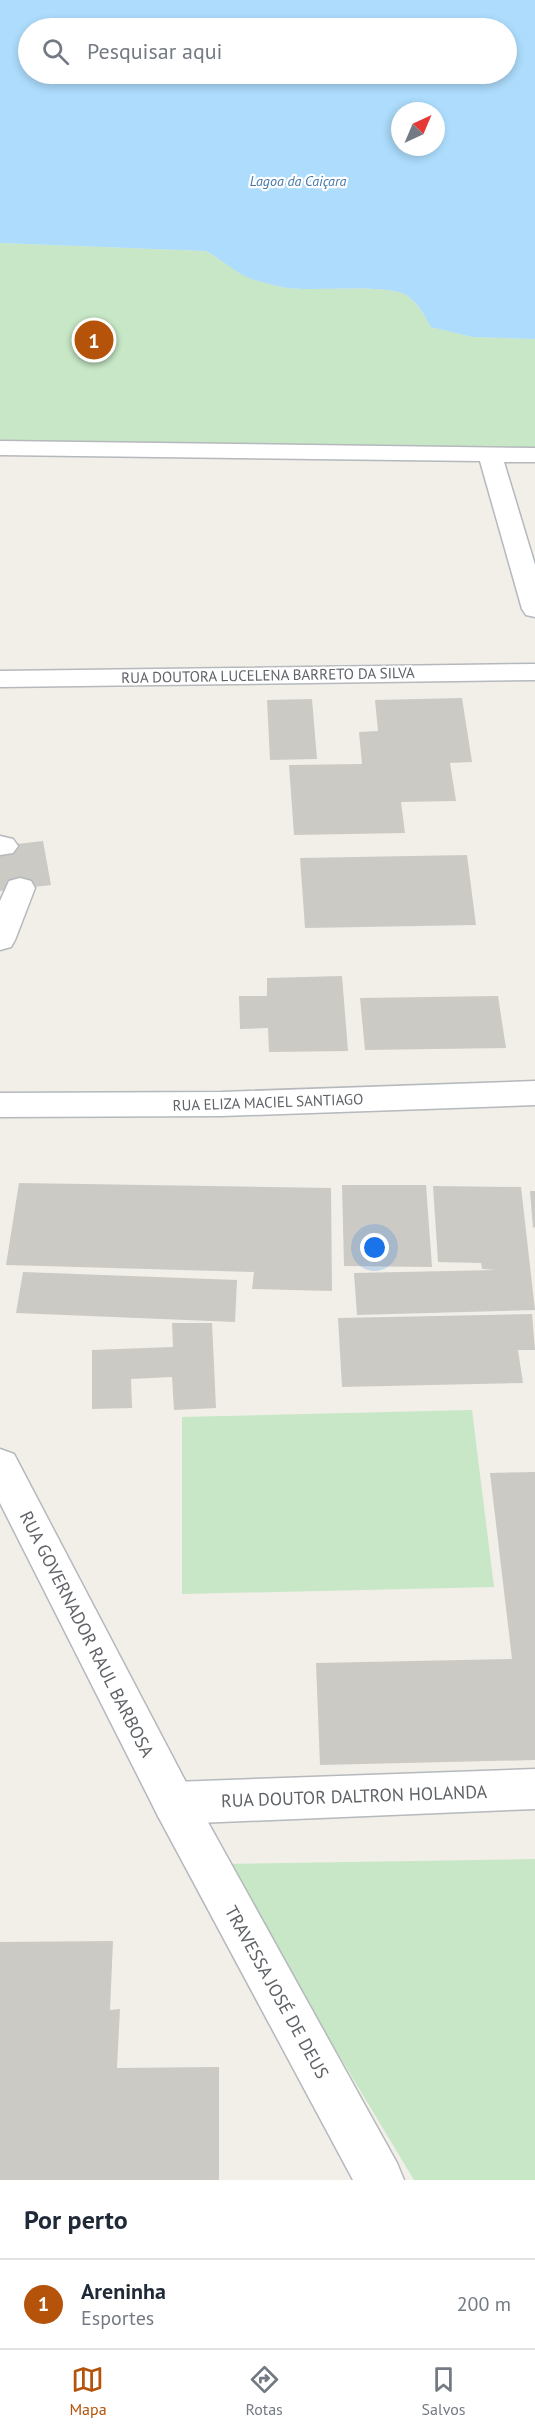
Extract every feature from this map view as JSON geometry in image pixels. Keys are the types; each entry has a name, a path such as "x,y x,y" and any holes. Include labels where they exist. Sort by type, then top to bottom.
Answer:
{"street":[{"path":"0,447 535,455"},
{"path":"490,454 535,609"},
{"name":"RUA DOUTORA LUCELENA BARRETO DA SILVA","path":"0,679 535,672"},
{"path":"0,940 20,888"},
{"name":"RUA ELIZA MACIEL SANTIAGO","path":"0,1106 222,1104 535,1093"},
{"name":"RUA GOVERNADOR RAUL BARBOSA","path":"0,1465 174,1803"},
{"name":"RUA DOUTOR DALTRON HOLANDA","path":"174,1803 535,1789"},
{"name":"TRAVESSA JOSÉ DE DEUS","path":"174,1803 380,2180"}],"green space":[{"path":"0,243 206,251 239,273 261,282 294,289 385,290 399,293 413,300 432,327 472,337 535,339 535,450 0,442"},
{"path":"472,1410 494,1587 182,1594 182,1417"},
{"path":"535,1859 535,2180 414,2180 224,1864"}],"water":[{"name":"Lagoa da Caiçara","path":"0,0 535,0 535,339 472,337 431,327 416,304 409,297 400,293 368,289 294,289 244,276 206,251 0,243"}],"building":[{"path":"462,698 472,762 450,763 456,801 401,802 405,833 294,835 289,765 362,764 359,732 378,731 375,700"},
{"path":"312,699 317,759 270,760 267,700"},
{"path":"43,841 51,885 0,891 0,846"},
{"path":"467,855 476,925 305,928 300,858"},
{"path":"342,976 348,1051 269,1052 268,1028 240,1029 239,996 267,996 267,978"},
{"path":"498,996 506,1048 365,1050 360,998"},
{"path":"19,1183 331,1188 332,1291 252,1289 254,1272 6,1265"},
{"path":"342,1185 426,1185 432,1267 344,1266"},
{"path":"433,1186 521,1187 535,1310 357,1315 354,1273 496,1270 482,1269 481,1263 438,1262"},
{"path":"530,1191 535,1191 535,1227 533,1228"},
{"path":"23,1272 237,1280 235,1322 16,1313"},
{"path":"532,1314 535,1350 518,1350 523,1383 342,1387 338,1318"},
{"path":"172,1323 212,1323 216,1408 174,1410 172,1377 131,1379 132,1408 92,1409 92,1350 173,1347"},
{"path":"535,1472 535,1760 320,1765 316,1663 512,1659 490,1473"},
{"path":"113,1941 110,2010 120,2009 117,2068 219,2067 219,2180 0,2180 0,1942"}],"place":[{"name":"Areninha","path":"94,340"}]}
